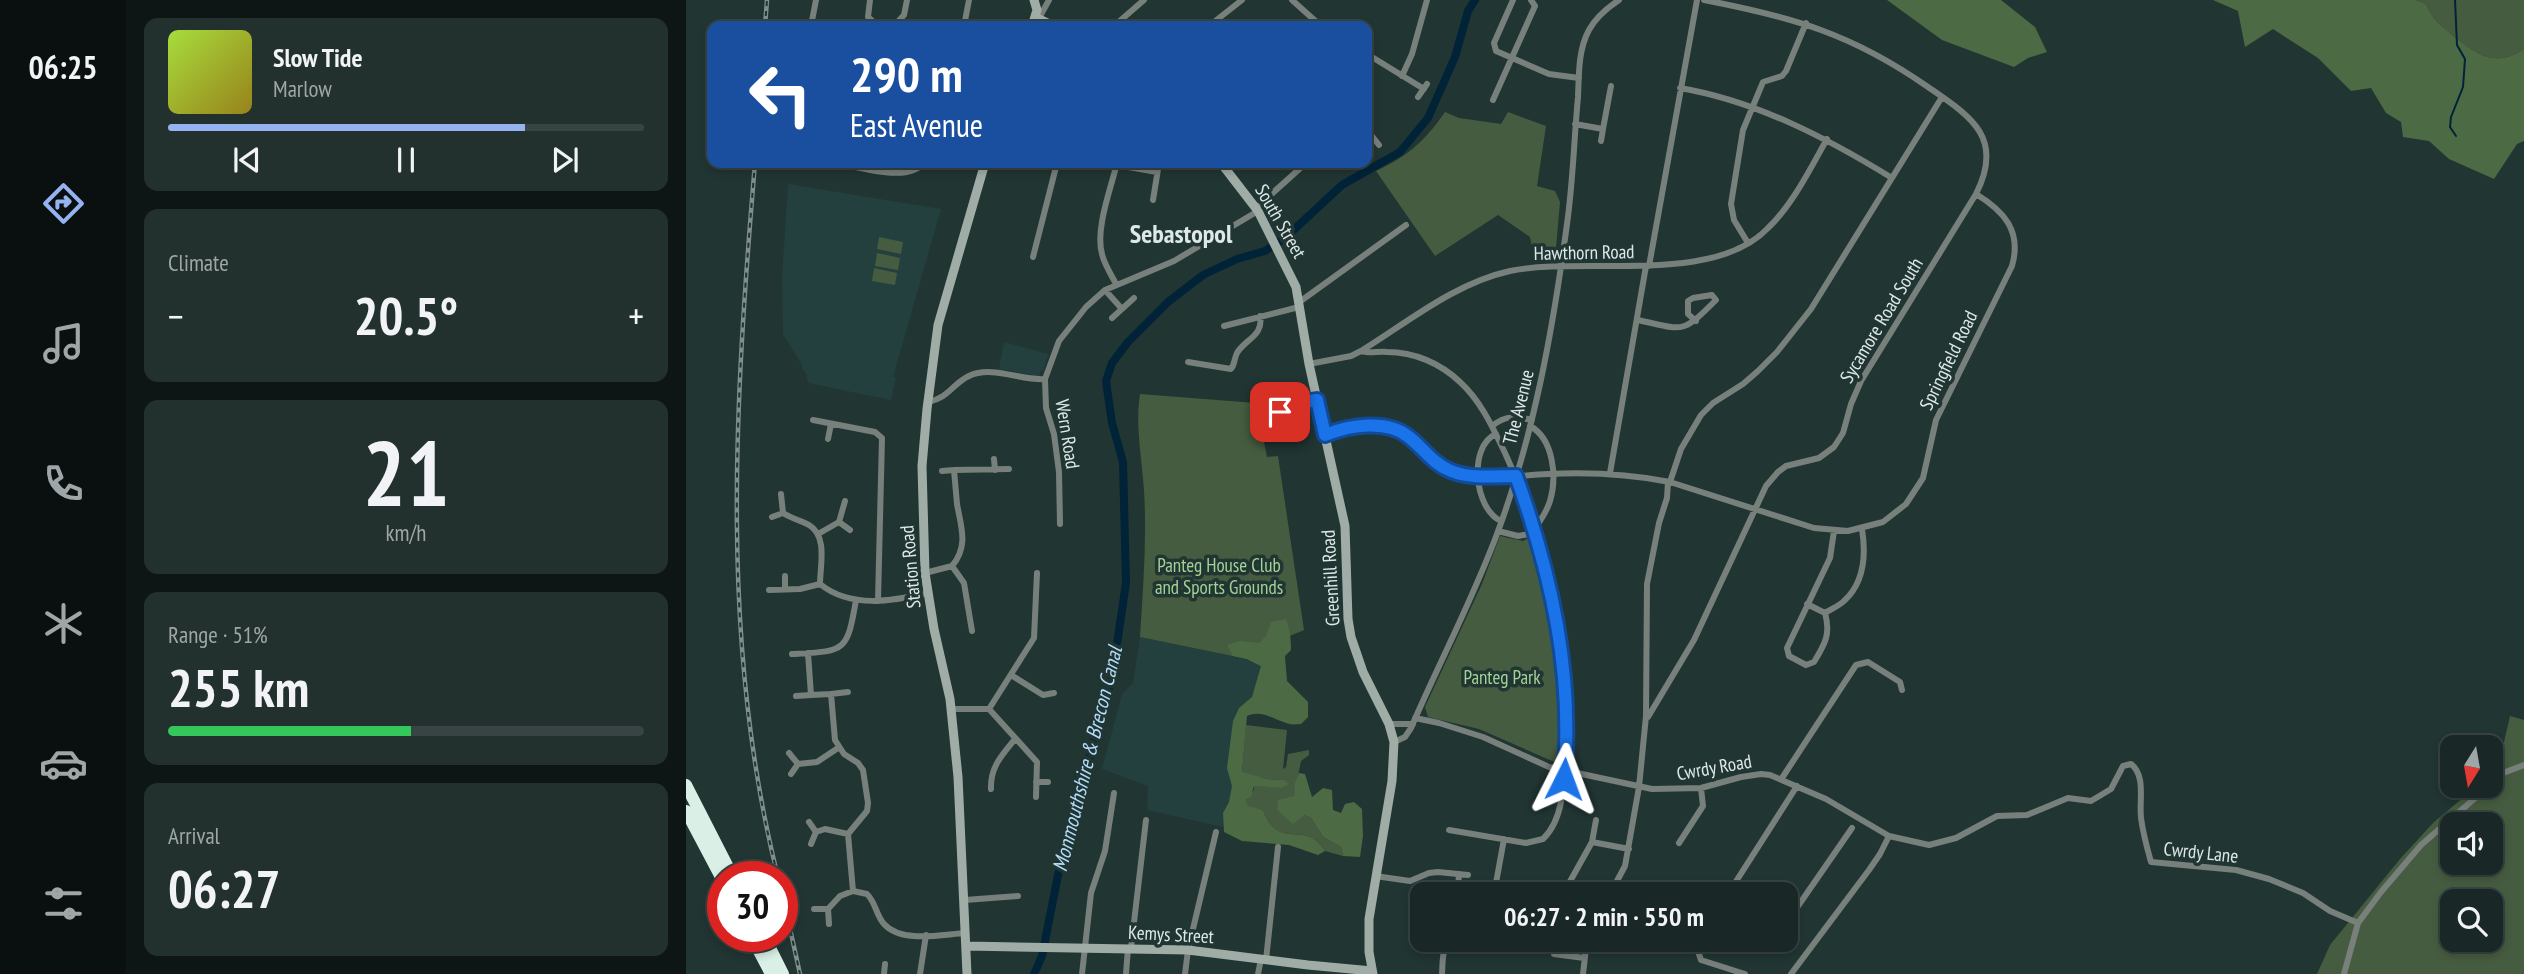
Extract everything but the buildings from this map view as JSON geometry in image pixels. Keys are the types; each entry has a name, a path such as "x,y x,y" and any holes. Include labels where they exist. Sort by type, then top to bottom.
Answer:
{"highway":[{"path":"686,785 725,861"},
{"path":"686,811 712,861"},
{"path":"759,952 771,974"},
{"path":"772,952 783,974"}],"street":[{"path":"812,21 816,0"},
{"path":"870,0 868,17 872,21"},
{"path":"899,21 904,15 907,0"},
{"path":"965,21 969,0"},
{"path":"1034,0 1036,20"},
{"path":"1036,20 1049,0"},
{"path":"1120,21 1144,0"},
{"path":"1215,21 1242,0"},
{"path":"1292,0 1315,21"},
{"path":"1402,76 1412,54 1427,0"},
{"path":"1513,0 1493,47 1496,51 1549,74 1579,78"},
{"path":"1493,100 1535,6 1531,0"},
{"name":"The Avenue","path":"1394,742 1405,737 1414,721 1466,609 1498,531 1516,476 1552,329 1567,223 1581,50 1594,22 1619,0"},
{"path":"1609,473 1697,0"},
{"name":"Sycamore Road South","path":"1646,716 1648,717 1660,700 1695,640 1761,495 1778,472 1786,466 1819,458 1834,447 1843,433 1861,381 1976,194 1983,180 1986,163 1982,135 1965,112 1880,56 1836,34 1805,23 1772,13 1704,0"},
{"path":"1748,243 1734,220 1731,204 1743,130 1763,82 1782,76 1786,71 1805,23"},
{"path":"1372,57 1402,76 1425,86 1418,97"},
{"path":"1601,141 1611,86"},
{"path":"1680,88 1709,93 1827,139 1892,178"},
{"path":"1616,882 1625,866 1639,787 1646,716 1647,584 1669,482 1681,449 1701,415 1713,403 1743,384 1777,352 1811,309 1942,97"},
{"path":"1576,124 1603,129"},
{"path":"1372,136 1379,145"},
{"name":"Hawthorn Road","path":"1310,364 1351,356 1457,291 1486,277 1527,268 1647,266 1688,262 1734,250 1767,230 1827,139"},
{"path":"875,168 900,173 913,172 917,168"},
{"name":"Station Road","path":"967,974 965,900 951,709 925,573 922,466 939,325 984,168"},
{"path":"1033,257 1056,168"},
{"path":"1115,284 1102,256 1100,244 1116,168"},
{"path":"1137,168 1157,172"},
{"path":"1153,200 1158,168"},
{"name":"South Street","path":"1225,168 1257,210 1271,235 1293,277 1299,305"},
{"name":"Wern Road","path":"1060,524 1059,472 1054,434 1046,408 1045,379 1059,341 1086,307 1105,290 1174,261 1257,210 1301,168"},
{"name":"Springfield Road","path":"1325,435 1362,427 1384,426 1408,436 1442,467 1467,476 1609,473 1669,482 1814,528 1835,531 1883,522 1895,514 1916,491 1927,466 1936,420 2012,266 2015,255 2014,237 2004,215 1976,194"},
{"path":"1224,326 1299,305 1406,225"},
{"path":"1105,290 1122,309"},
{"path":"1637,320 1675,328 1689,326 1696,321 1716,300 1712,295 1688,301 1688,314 1696,321"},
{"path":"1112,318 1135,298"},
{"name":"Greenhill Road","path":"1299,305 1345,526 1351,637 1363,672 1389,724 1394,742 1392,780 1375,876 1368,936 1373,972"},
{"path":"1188,362 1233,368 1238,352 1255,336 1260,327 1260,316"},
{"path":"1361,351 1410,355 1447,371 1468,391 1496,433 1516,476 1535,528 1555,610 1566,712 1564,772 1557,821 1550,833 1536,842 1525,843 1449,830"},
{"path":"928,402 947,395 969,376 982,373 1045,379"},
{"path":"1280,412 1286,402 1317,400"},
{"path":"1492,426 1509,416 1531,423 1546,446 1553,474 1550,499 1535,528 1529,534 1518,536 1498,531"},
{"path":"813,420 875,432 882,438 884,444 878,601"},
{"path":"828,439 831,424"},
{"path":"1496,433 1488,437 1483,446 1479,460 1479,477 1487,510 1501,521"},
{"path":"994,459 995,470"},
{"path":"942,471 1009,469"},
{"path":"925,573 952,566 961,552 964,535 954,470"},
{"path":"781,494 783,513"},
{"path":"818,534 839,522 845,501"},
{"path":"772,517 783,513 810,526 818,534 821,553 820,584"},
{"path":"839,522 849,530"},
{"path":"1825,613 1842,603 1861,573 1865,558 1862,528"},
{"path":"1807,604 1825,613 1828,637 1814,662 1806,665 1789,656 1787,652 1807,604 1830,558 1835,531"},
{"path":"952,566 964,583 972,631"},
{"path":"989,709 1034,638 1037,573"},
{"path":"785,576 785,589"},
{"path":"820,584 837,595 856,600 878,601 928,593"},
{"path":"769,590 813,587 820,584"},
{"path":"792,654 835,651 842,646 850,633 856,600"},
{"path":"808,653 811,695"},
{"path":"1782,778 1856,665 1868,662 1900,682 1902,690"},
{"path":"1010,675 1042,699 1054,693"},
{"path":"796,696 848,692"},
{"path":"831,694 838,748 858,763 866,778 867,811 848,834 852,891"},
{"path":"951,709 989,709 1037,762 1035,797"},
{"name":"Cwrdy Road","path":"1389,724 1414,721 1483,737 1537,763 1564,772 1639,787 1674,791 1701,788 1761,774 1782,778 1826,799 1889,836"},
{"path":"991,789 990,778 994,764 1015,739"},
{"path":"791,774 798,764 817,762 838,748"},
{"path":"789,753 798,764"},
{"name":"Cwrdy Lane","path":"1889,836 1929,845 1943,843 1997,816 2027,816 2068,798 2091,801 2111,789 2123,766 2131,764 2137,768 2140,782 2141,818 2151,862 2236,870 2269,878 2358,923"},
{"path":"2503,773 2524,765"},
{"path":"982,778 990,778"},
{"path":"1036,782 1048,782"},
{"path":"1736,882 1797,786"},
{"path":"1679,843 1703,806 1701,788"},
{"path":"1082,974 1091,893 1107,843 1114,793"},
{"path":"2344,974 2358,923 2421,845 2474,798"},
{"path":"1126,974 1146,820"},
{"path":"1570,882 1592,842 1596,820"},
{"path":"808,822 816,832"},
{"path":"1798,906 1852,828"},
{"path":"811,844 816,832 825,829 848,834"},
{"path":"1185,974 1188,950 1216,832"},
{"path":"1791,974 1863,879 1880,855 1889,836"},
{"path":"1496,882 1504,839"},
{"path":"1592,842 1629,849"},
{"path":"1258,974 1263,960 1278,847"},
{"path":"1375,876 1410,881 1429,873 1468,875"},
{"path":"1458,882 1459,874"},
{"path":"829,923 828,909 840,895 852,891 867,894 889,929 908,935 966,933"},
{"path":"965,900 1018,896"},
{"path":"814,909 828,909"},
{"path":"920,974 926,935"},
{"name":"Kemys Street","path":"967,946 1188,950 1373,972"},
{"path":"1442,974 1444,952"},
{"path":"1554,952 1584,958"},
{"path":"1583,974 1585,952"},
{"path":"1698,952 1701,960 1745,974"},
{"path":"884,974 885,964"}],"shaded area":[{"path":"788,184 941,209 893,377 896,378 891,400 807,381 807,374 783,334 782,278"},
{"path":"1004,342 1048,354 1044,370 1041,370 1039,376 999,369"},
{"path":"1140,637 1265,663 1256,709 1242,713 1231,805 1223,827 1147,810 1148,786 1102,769 1122,694 1133,683"}],"green space":[{"path":"1887,0 2001,0 2035,27 2047,52 2028,58 2014,67 1942,40"},
{"path":"2213,0 2416,0 2426,4 2442,26 2479,54 2504,58 2524,49 2524,141 2517,144 2494,179 2449,159 2429,141 2403,137 2401,122 2386,113 2371,88 2351,91 2318,58 2273,29 2245,47 2238,11"},
{"path":"2416,0 2524,0 2524,49 2504,58 2479,54 2442,26 2426,4"},
{"path":"1445,112 1459,118 1501,124 1508,112 1546,126 1537,186 1555,191 1560,202 1555,259 1535,261 1530,237 1498,215 1435,256 1376,171 1415,147"},
{"path":"879,237 903,242 901,254 877,249"},
{"path":"877,253 900,258 898,270 875,266"},
{"path":"874,268 897,273 895,285 872,281"},
{"name":"Panteg House Club and Sports Grounds","path":"1140,394 1256,403 1267,457 1278,456 1304,630 1273,643 1261,666 1247,659 1140,637 1145,527 1139,430"},
{"name":"Panteg Park","path":"1533,535 1551,616 1561,688 1562,755 1559,764 1479,729 1428,717 1425,707 1482,584 1500,536 1523,541"},
{"path":"1286,619 1291,646 1285,656 1287,681 1308,702 1308,717 1301,724 1292,724 1263,714 1247,716 1242,772 1267,779 1284,780 1289,784 1281,788 1254,786 1251,797 1246,799 1248,806 1263,810 1269,823 1277,830 1310,837 1318,842 1325,851 1318,855 1289,845 1242,841 1224,832 1223,813 1229,802 1232,786 1227,768 1233,721 1239,708 1252,697 1261,666 1233,656 1227,645 1240,641 1259,643 1266,636 1271,622"},
{"path":"2510,716 2524,720 2524,974 2317,974 2330,945 2400,859 2440,817 2440,875 2503,875 2503,812 2446,812 2463,798 2503,798 2503,747"},
{"path":"1246,725 1287,730 1283,769 1286,767 1288,754 1309,750 1309,755 1301,761 1294,796 1304,815 1311,818 1323,837 1341,847 1343,856 1325,851 1310,837 1277,830 1269,823 1263,810 1248,807 1246,799 1254,790 1254,785 1281,788 1284,780 1242,773"},
{"path":"1299,773 1305,774 1312,797 1323,788 1332,790 1333,810 1341,813 1345,804 1354,802 1362,809 1363,836 1360,857 1343,856 1341,847 1323,837 1311,818 1304,815 1293,824 1277,810 1278,800 1294,796"}],"waterway":[{"name":"Monmouthshire & Brecon Canal","path":"1372,168 1400,152 1428,118 1455,57 1468,11 1475,0"},
{"path":"2455,0 2457,45 2465,59 2463,87 2451,117 2450,127 2456,136"},
{"name":"Monmouthshire & Brecon Canal","path":"1034,974 1042,956 1062,855 1112,678 1126,583 1123,462 1112,423 1106,381 1112,363 1128,342 1168,302 1203,275 1237,259 1265,251 1286,237 1342,185 1372,168"}],"railway":[{"path":"765,21 767,0"},
{"path":"755,168 742,342 737,522 747,700 759,789 775,861"},
{"path":"795,952 800,974"}],"district":[{"name":"Sebastopol","path":"1181,233"}],"route":[{"path":"1280,412 1288,405 1317,400 1325,435 1375,425 1384,426 1408,436 1433,461 1452,472 1479,477 1516,476 1535,528 1555,610 1565,679 1564,779"}]}
